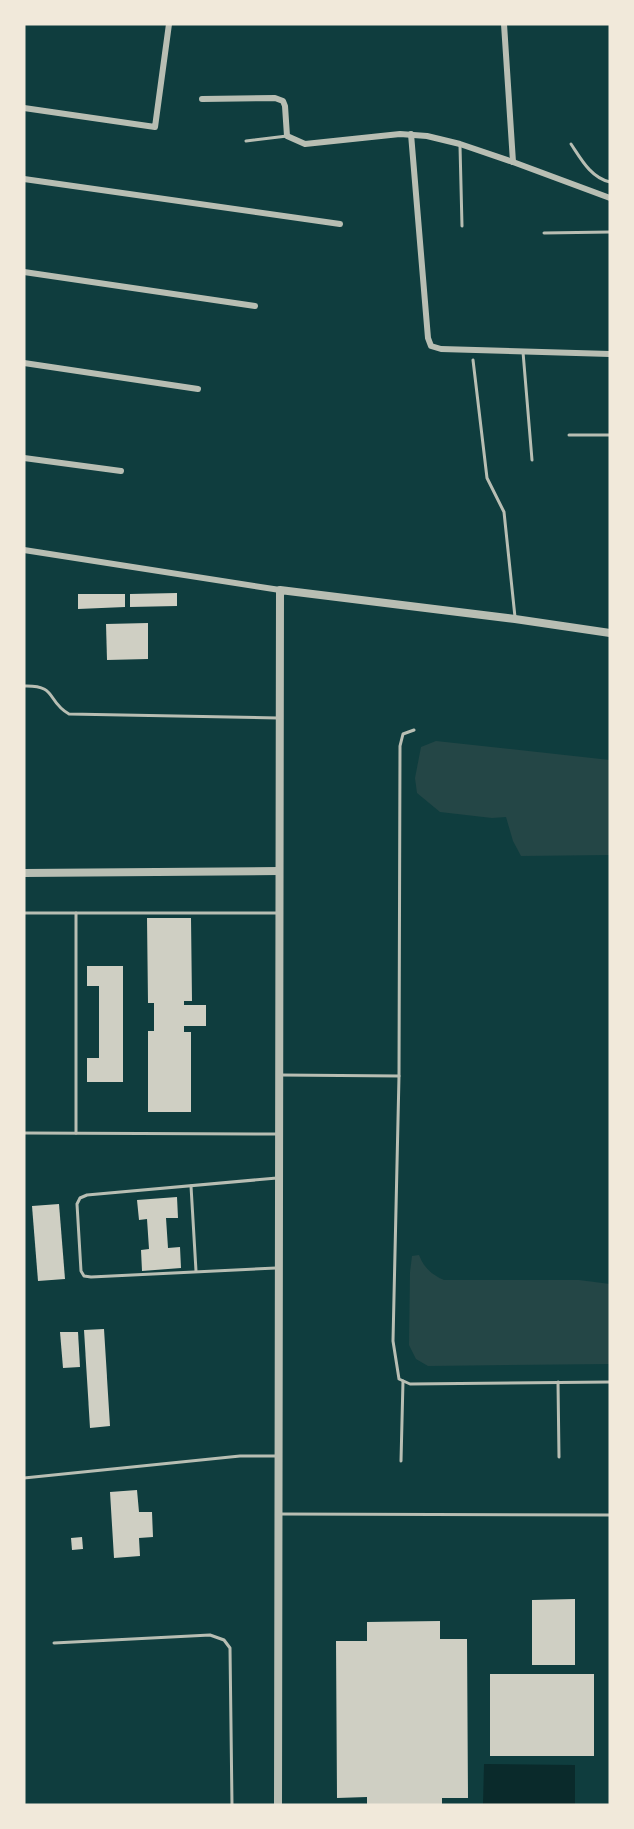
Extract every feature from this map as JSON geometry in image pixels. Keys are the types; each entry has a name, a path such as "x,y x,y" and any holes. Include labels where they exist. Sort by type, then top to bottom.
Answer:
{"street":[{"path":"24,108 155,127 169,24"},
{"path":"504,24 513,162"},
{"path":"202,99 275,98 283,101 287,136 305,144 411,134 427,136 460,144 610,198"},
{"path":"411,134 428,338 431,346 441,349 610,354"},
{"path":"24,179 340,224"},
{"path":"24,272 255,306"},
{"path":"24,363 198,389"},
{"path":"24,458 121,471"},
{"path":"24,550 280,590 610,633"},
{"path":"278,1805 280,590"},
{"path":"24,873 279,871"}],"lane":[{"path":"246,141 287,136"},
{"path":"460,144 462,226"},
{"path":"571,144 595,175 610,182"},
{"path":"544,233 610,232"},
{"path":"523,352 532,460"},
{"path":"473,360 487,478 504,512 515,619"},
{"path":"569,435 610,435"},
{"path":"24,686 46,688 62,710 69,714 279,718"},
{"path":"414,730 403,734 400,746 399,1076 393,1341 399,1379 410,1384 610,1382"},
{"path":"24,913 279,913"},
{"path":"76,913 76,1133"},
{"path":"279,1074 399,1076"},
{"path":"24,1133 279,1134"},
{"path":"279,1178 87,1195 80,1198 77,1204 81,1271 84,1276 279,1268"},
{"path":"191,1186 196,1272"},
{"path":"401,1461 403,1381"},
{"path":"558,1382 559,1457"},
{"path":"24,1478 240,1456 279,1456"},
{"path":"278,1514 610,1515"},
{"path":"54,1643 210,1635 224,1640 230,1648 232,1805"}],"shaded area":[{"path":"436,741 610,760 610,855 521,856 513,841 506,817 492,818 440,812 417,793 415,778 421,747"},
{"path":"419,1255 429,1270 444,1280 579,1280 610,1284 610,1364 428,1366 416,1359 409,1345 410,1272 412,1256"},
{"path":"484,1764 575,1765 575,1805 483,1805"}],"building":[{"path":"177,593 177,606 130,607 130,594"},
{"path":"78,594 125,594 125,607 78,609"},
{"path":"148,623 148,659 107,660 106,624"},
{"path":"147,918 191,918 192,1001 184,1001 184,1005 206,1005 206,1026 184,1026 184,1032 191,1032 191,1112 148,1112 148,1031 154,1031 154,1003 148,1003"},
{"path":"87,966 123,966 123,1082 87,1082 87,1058 99,1058 99,986 87,986"},
{"path":"177,1197 178,1218 166,1218 168,1248 180,1247 181,1268 142,1271 141,1250 149,1249 147,1219 139,1220 137,1200"},
{"path":"59,1204 65,1279 38,1281 32,1206"},
{"path":"104,1329 110,1426 90,1428 84,1330"},
{"path":"60,1332 78,1332 80,1367 63,1368"},
{"path":"137,1490 139,1512 152,1512 153,1537 139,1538 140,1556 114,1558 110,1492"},
{"path":"82,1537 83,1549 72,1550 71,1538"},
{"path":"575,1599 575,1665 532,1665 532,1600"},
{"path":"440,1621 440,1639 467,1639 468,1798 442,1798 442,1805 367,1805 367,1797 337,1798 336,1641 367,1641 367,1622"},
{"path":"490,1674 594,1674 594,1756 490,1756"}]}
